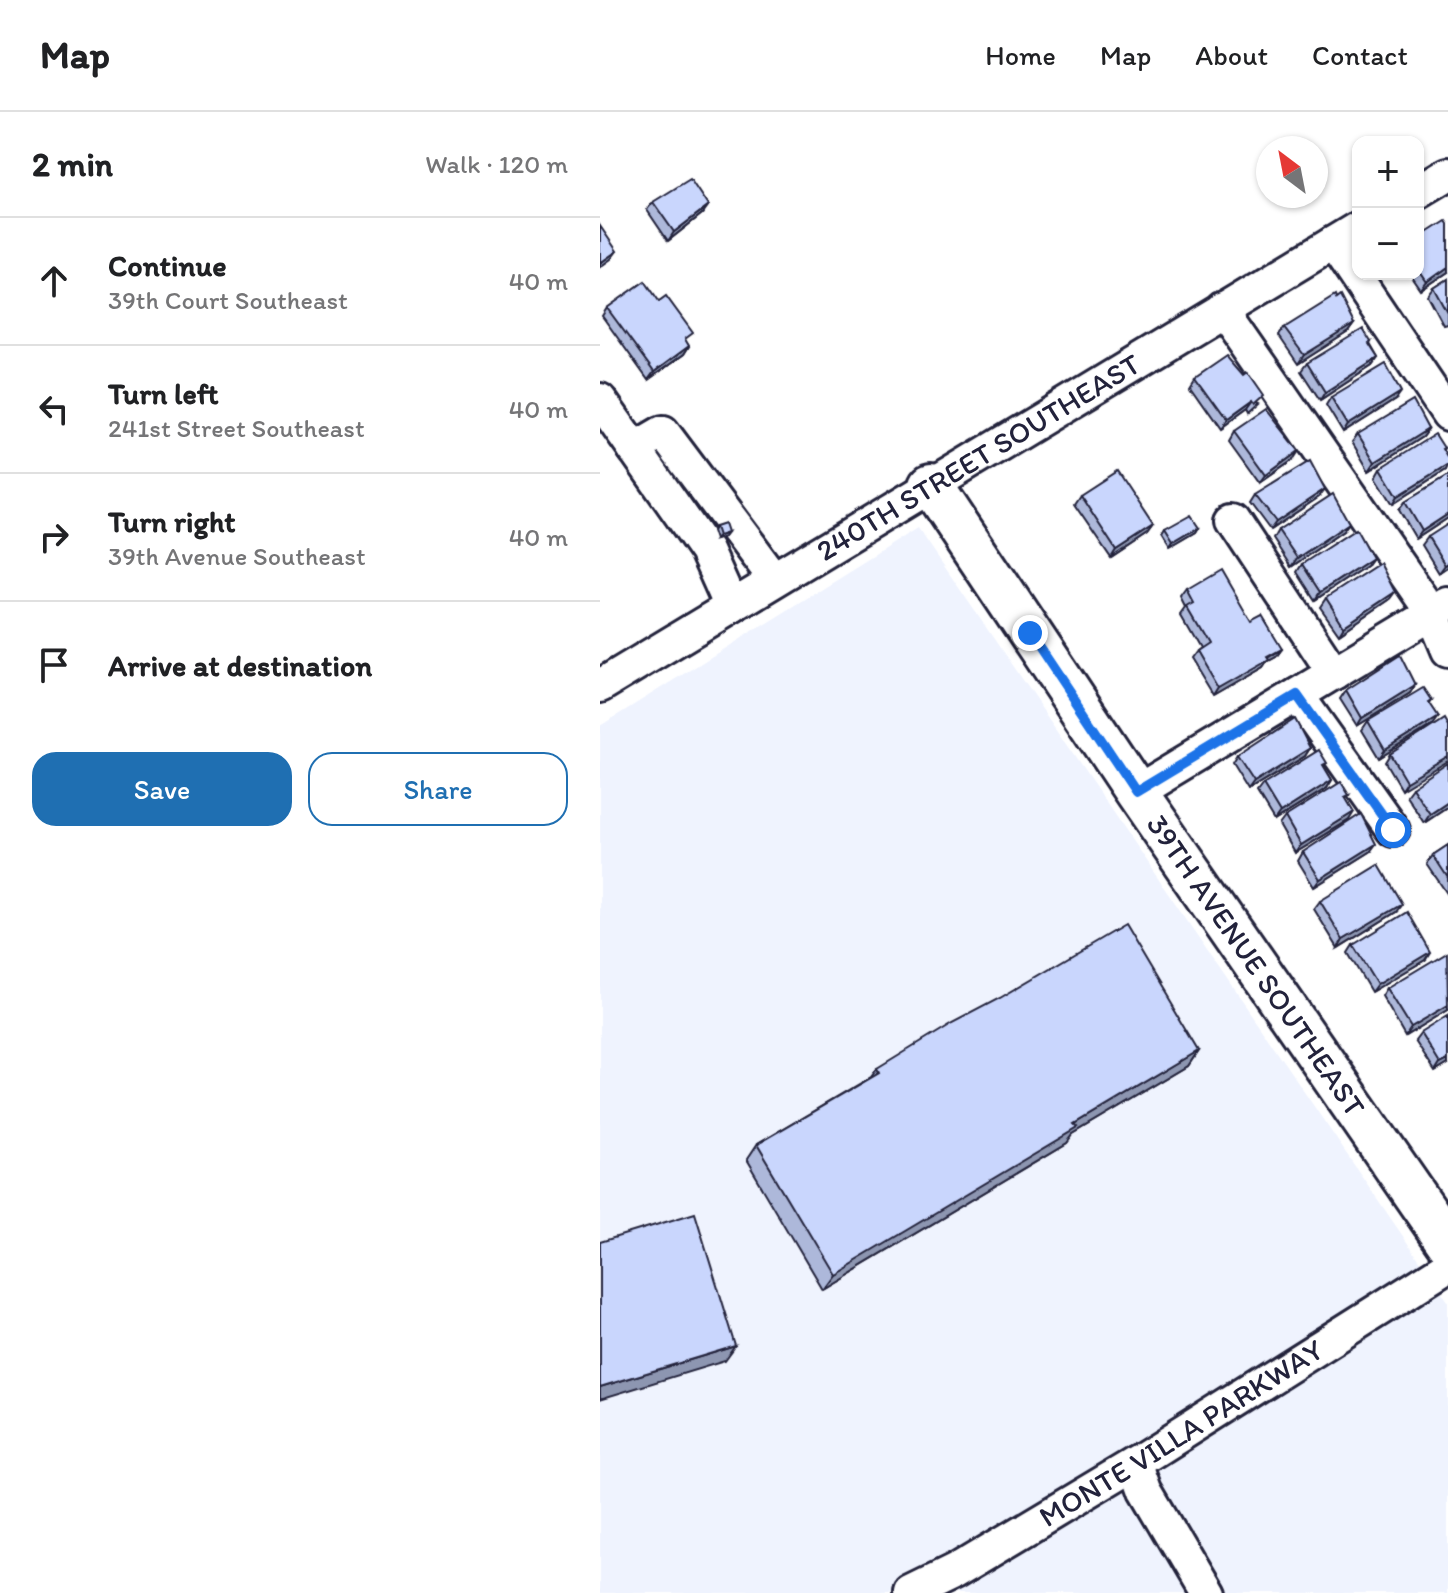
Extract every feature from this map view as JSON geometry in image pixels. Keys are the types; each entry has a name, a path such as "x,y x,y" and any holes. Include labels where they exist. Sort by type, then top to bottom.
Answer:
{"main road":[{"name":"39TH AVENUE SOUTHEAST","path":"931,485 1136,792 1448,1243"}],"street":[{"path":"1424,188 1448,174"},
{"path":"1346,235 1448,414"},
{"name":"240TH STREET SOUTHEAST","path":"600,686 1346,235"},
{"path":"1222,309 1440,609 1448,650"},
{"path":"600,400 706,551 731,607"},
{"path":"634,449 663,432 774,580"},
{"path":"1233,520 1334,673"},
{"path":"1136,792 1440,609"},
{"path":"1297,695 1393,830"},
{"name":"MONTE VILLA PARKWAY","path":"911,1593 954,1572 1136,1463 1448,1266"},
{"path":"1136,1463 1146,1491 1206,1593"}],"shaded area":[{"path":"918,528 1448,1302 1448,1593 600,1593 600,726"}],"building":[{"path":"690,179 708,206 674,232 653,202"},
{"path":"1446,221 1448,224 1448,267 1427,282 1424,278 1424,235"},
{"path":"600,226 617,251 600,263"},
{"path":"1448,279 1448,314 1434,288"},
{"path":"645,281 659,301 666,296 693,333 685,339 689,346 654,372 607,308"},
{"path":"1335,296 1336,299 1340,296 1354,324 1304,355 1284,328"},
{"path":"1363,329 1378,358 1325,392 1307,363"},
{"path":"1227,355 1244,375 1248,372 1264,395 1226,420 1195,377"},
{"path":"1386,364 1401,392 1348,425 1331,397"},
{"path":"1413,401 1428,429 1375,462 1358,434"},
{"path":"1266,409 1299,451 1266,475 1234,431"},
{"path":"1435,434 1444,448 1448,465 1398,496 1381,468"},
{"path":"1310,461 1325,489 1276,522 1255,495"},
{"path":"1117,471 1153,526 1116,550 1080,495"},
{"path":"1448,476 1448,514 1422,531 1405,502"},
{"path":"1333,494 1349,523 1297,558 1278,530"},
{"path":"1192,516 1200,528 1173,544 1165,531"},
{"path":"724,524 727,533 718,536 715,527"},
{"path":"1448,524 1448,563 1445,565 1428,537"},
{"path":"1356,529 1372,558 1320,592 1302,564"},
{"path":"1380,563 1395,592 1344,626 1326,598"},
{"path":"1221,570 1251,622 1262,616 1282,649 1267,657 1269,660 1218,689 1196,651 1208,643 1187,607 1194,603 1187,590"},
{"path":"1400,655 1415,685 1362,718 1346,690"},
{"path":"1423,688 1438,717 1385,750 1368,721"},
{"path":"1295,719 1310,748 1254,783 1237,757"},
{"path":"1444,719 1448,726 1448,756 1406,781 1390,754"},
{"path":"1319,750 1332,780 1280,813 1263,785"},
{"path":"1448,763 1448,802 1430,814 1412,787"},
{"path":"1341,782 1354,812 1301,845 1285,817"},
{"path":"1361,814 1376,844 1320,879 1303,852"},
{"path":"1448,845 1448,878 1433,855"},
{"path":"1379,865 1402,904 1343,939 1320,901"},
{"path":"1407,912 1430,952 1377,984 1353,945"},
{"path":"1124,925 1199,1051 1075,1125 1078,1128 833,1274 756,1145 879,1073 877,1069 952,1023"},
{"path":"1447,952 1448,1005 1411,1027 1387,988"},
{"path":"1448,1016 1448,1060 1440,1064 1421,1033"},
{"path":"695,1213 736,1346 600,1387 600,1242"}],"route":[{"path":"1030,633 1136,792 1297,695 1393,830"}]}
